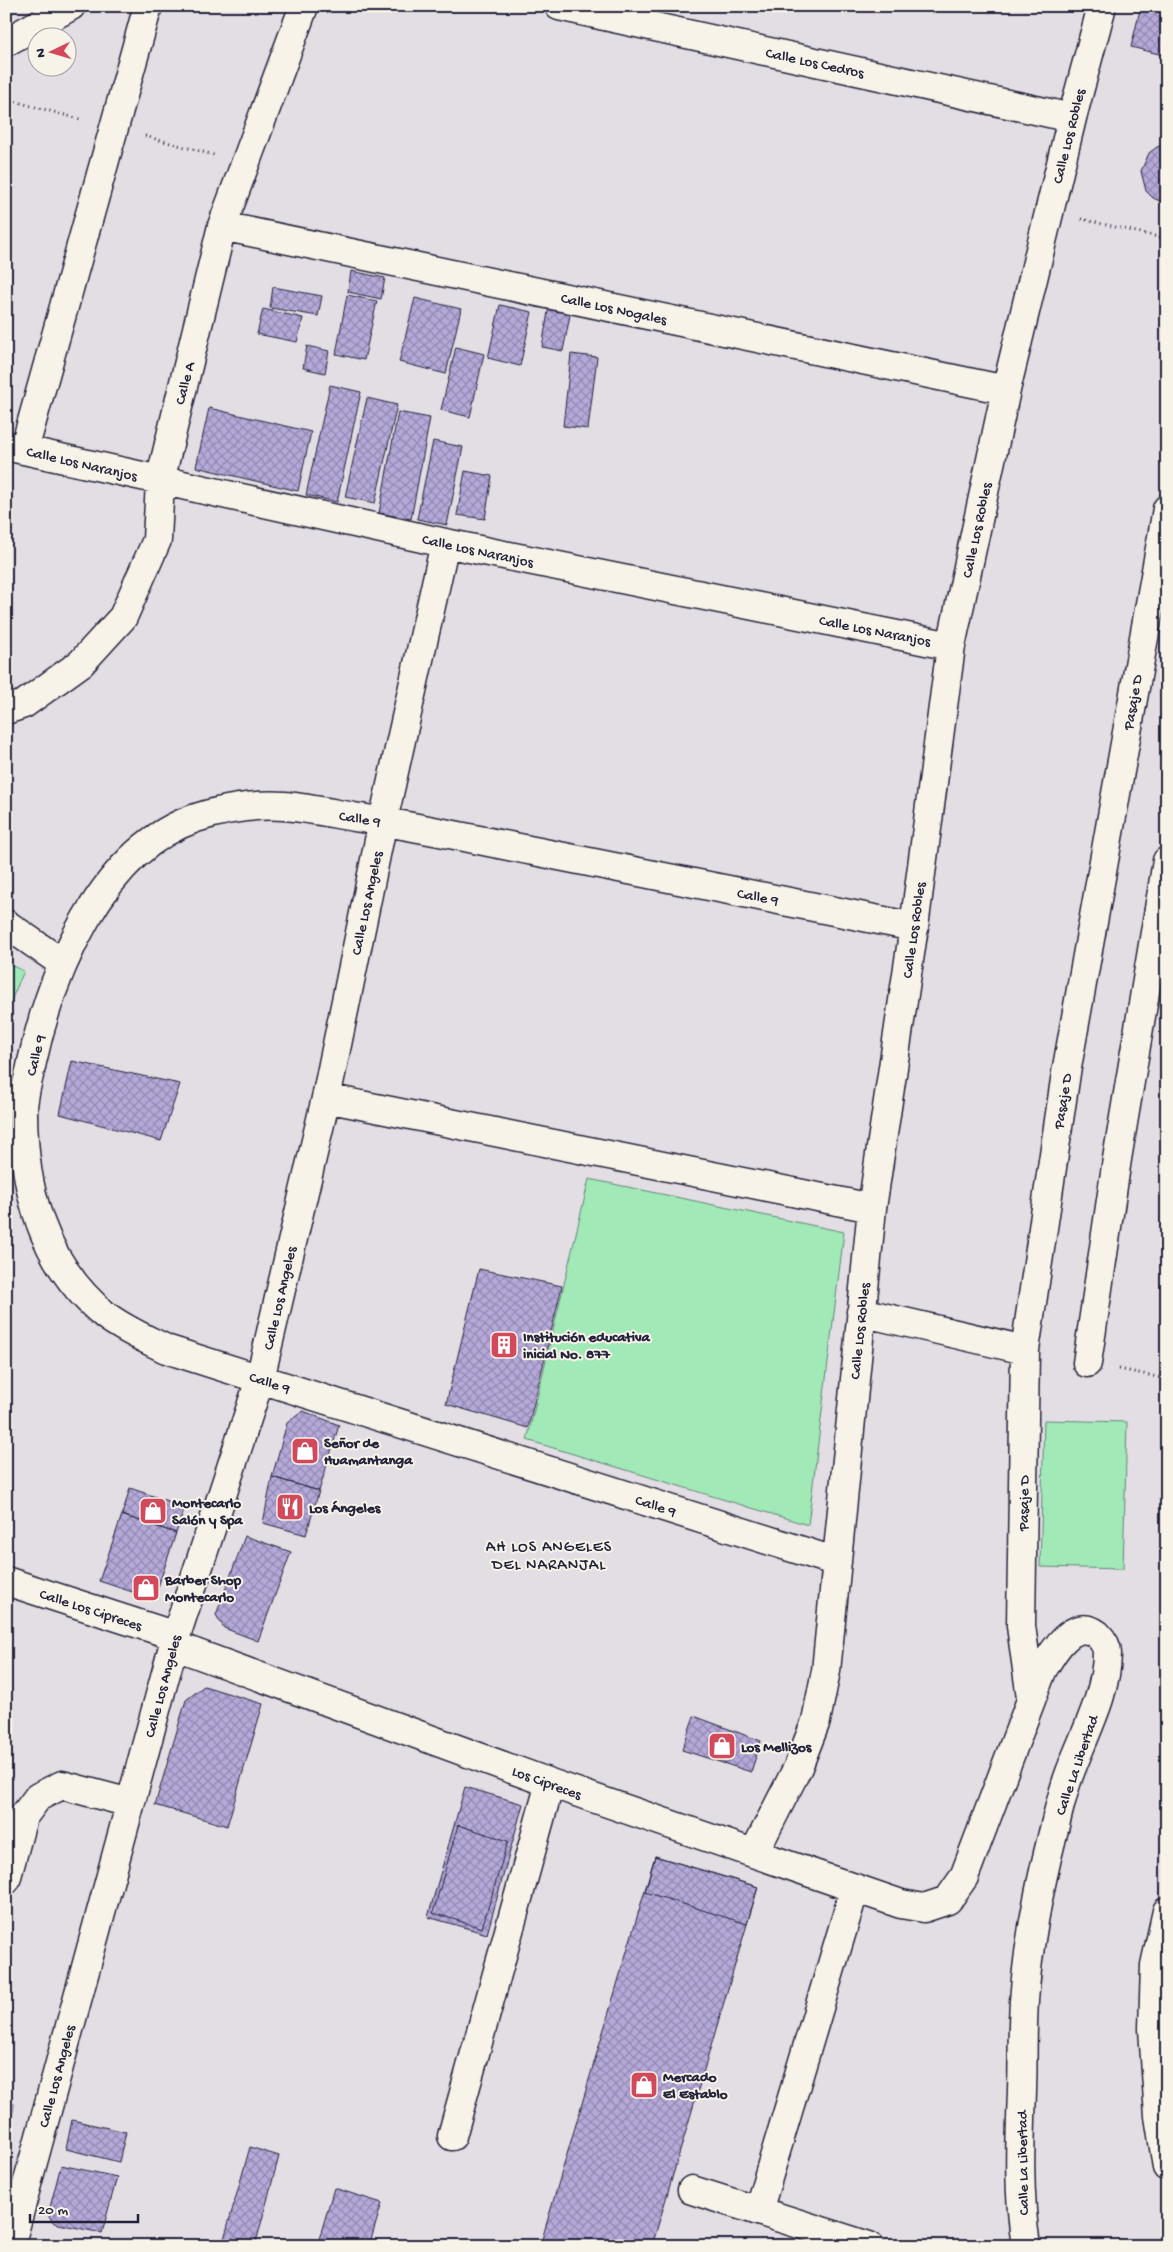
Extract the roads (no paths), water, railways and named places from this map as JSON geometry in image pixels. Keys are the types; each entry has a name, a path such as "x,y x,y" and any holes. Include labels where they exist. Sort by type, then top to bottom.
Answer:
{"street":[{"path":"7,44 70,6"},
{"path":"15,448 148,6"},
{"name":"Calle A","path":"6,710 24,704 81,663 123,617 157,540 160,481 222,226 304,6"},
{"name":"Calle Los Cedros","path":"559,6 1072,118"},
{"name":"Calle Los Robles","path":"754,1853 798,1767 816,1721 826,1671 872,1208 914,927 951,646 1006,390 1072,118 1102,6"},
{"name":"Calle Los Nogales","path":"222,226 1006,390"},
{"name":"Calle Los Naranjos","path":"15,448 445,544 951,646"},
{"name":"Pasaje D","path":"1032,1700 1021,1626 1025,1350 1067,1064 1167,508"},
{"name":"Calle Los Angeles","path":"14,2244 174,1641 260,1379 326,1098 382,821 445,544"},
{"name":"Calle 9","path":"837,1562 166,1349 107,1317 75,1286 48,1244 32,1199 15,1102 62,963 93,908 123,868 156,838 194,818 234,809 284,806 382,821 914,927"},
{"path":"1087,1363 1117,1159 1167,861"},
{"path":"6,924 62,963"},
{"path":"326,1098 872,1208"},
{"path":"861,1312 1025,1350"},
{"name":"Calle Los Cipreces","path":"6,1581 174,1641"},
{"name":"Calle La Libertad","path":"924,1908 948,1900 964,1877 1042,1672 1054,1649 1066,1636 1080,1630 1092,1631 1101,1638 1107,1649 1107,1669 1094,1710 1068,1777 1040,1885 1024,2000 1020,2170 1022,2217 1026,2246"},
{"name":"Los Cipreces","path":"174,1641 550,1783 901,1904 924,1908"},
{"path":"452,2136 550,1783"},
{"path":"6,1880 23,1817 38,1797 62,1785 130,1803"},
{"path":"758,2211 855,1888"},
{"path":"1167,1910 1155,1965 1154,2029 1159,2116 1167,2167"},
{"path":"692,2190 869,2246"}],"place":[{"name":"Institución educativa inicial No. 877","path":"504,1345"},
{"name":"Señor de Huamantanga","path":"305,1451"},
{"name":"Los Ángeles","path":"290,1507"},
{"name":"Montecarlo Salón y Spa","path":"153,1511"},
{"name":"Barber Shop Montecarlo","path":"146,1588"},
{"name":"Los Mellizos","path":"722,1746"},
{"name":"Mercado El Establo","path":"644,2085"}],"district":[{"name":"AH LOS ANGELES DEL NARANJAL","path":"549,1554"}]}
